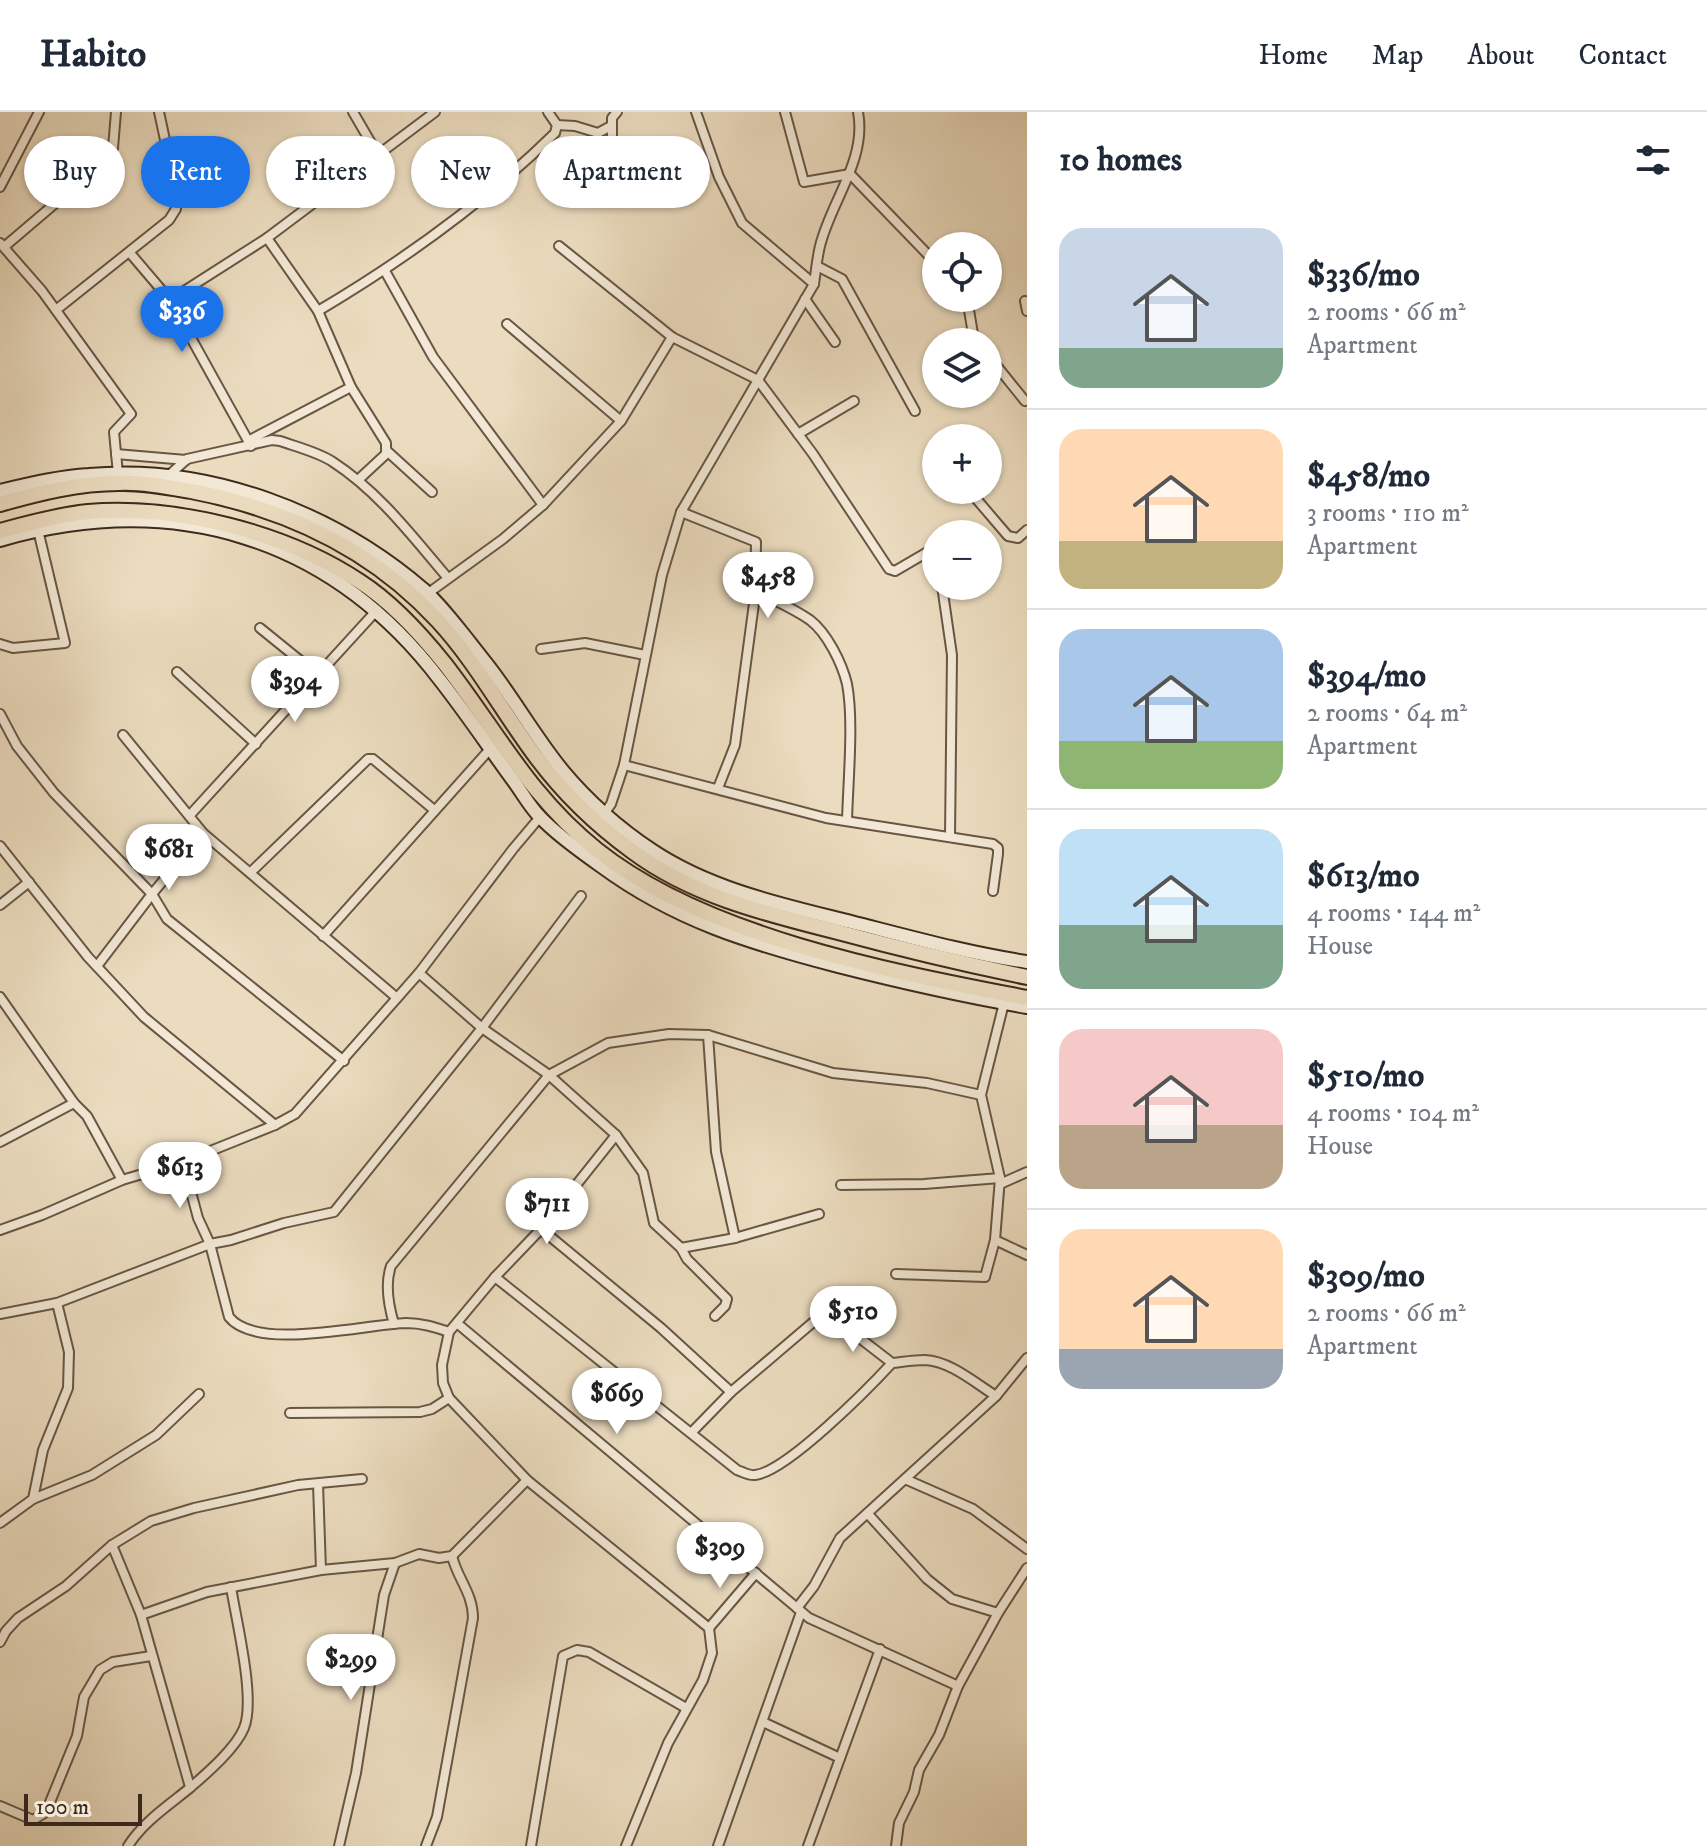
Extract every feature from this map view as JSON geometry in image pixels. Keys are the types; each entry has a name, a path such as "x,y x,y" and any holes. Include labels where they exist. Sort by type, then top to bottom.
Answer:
{"main road":[{"path":"0,504 64,488 120,483 228,498 269,510 320,533 359,554 399,583 438,621 476,668 536,758 563,791 598,825 661,870 715,896 758,911 908,944 949,960 1027,977"},
{"path":"0,531 88,512 150,511 192,516 252,532 309,555 359,581 401,615 445,664 525,779 597,851 630,873 704,911 779,939 945,982 1027,998"},
{"path":"945,982 949,960"}],"street":[{"path":"0,187 39,112"},
{"path":"116,112 113,148 105,161 2,245 56,310 131,414 114,432 118,474"},
{"path":"56,310 130,253 169,220 176,209 176,191 159,112"},
{"path":"353,112 367,136"},
{"path":"395,142 435,112"},
{"path":"318,311 385,271 495,189 555,133 557,125 548,112"},
{"path":"612,136 612,118 617,112"},
{"path":"696,112 719,177 742,223 814,284"},
{"path":"785,112 804,182 850,174"},
{"path":"604,814 611,804 624,765 662,575 681,512 814,284 820,245 850,174 858,136 858,112"},
{"path":"557,125 575,126 598,133 611,126"},
{"path":"850,174 922,249"},
{"path":"170,300 267,238 307,208"},
{"path":"267,238 318,311 351,387 386,443 387,451 432,492"},
{"path":"559,246 672,337 758,380 889,569 895,571 922,555"},
{"path":"130,253 170,300 249,444"},
{"path":"817,266 842,279 915,411"},
{"path":"385,271 433,357 543,505"},
{"path":"805,299 835,342"},
{"path":"507,324 621,421"},
{"path":"427,594 503,539 543,505 621,421 672,337"},
{"path":"1002,372 1026,400"},
{"path":"249,444 351,387"},
{"path":"798,434 854,401"},
{"path":"116,454 186,460 249,444 280,441 331,461 358,480 381,500 447,577"},
{"path":"358,480 387,451"},
{"path":"167,477 186,460"},
{"path":"0,491 44,480 118,474 167,477 257,495 313,516 391,565 427,594 488,666 563,771 604,814 653,851 743,894 908,944 1027,962"},
{"path":"981,504 1008,536 1018,538 1027,530"},
{"path":"681,512 755,541 755,590 735,745 718,788"},
{"path":"0,540 38,529 124,519 205,526 264,544 312,565 377,610 440,679 540,817 635,890 675,913 783,952 921,988 1027,1007"},
{"path":"0,644 13,648 65,643 38,529"},
{"path":"755,590 810,621 839,662 847,685 849,714 847,821"},
{"path":"944,600 952,655 950,837"},
{"path":"190,815 377,610"},
{"path":"260,628 318,675"},
{"path":"541,649 585,643 645,655"},
{"path":"177,672 256,744"},
{"path":"0,714 17,746 54,793 152,894 167,919 344,1061"},
{"path":"123,735 203,833 397,998"},
{"path":"323,936 433,809 490,749"},
{"path":"251,872 371,758 433,809"},
{"path":"624,765 826,818 993,844 998,848 993,891"},
{"path":"0,1230 122,1180 183,1162 295,1114 419,973 540,817"},
{"path":"97,966 203,833"},
{"path":"0,846 97,966 144,1017 275,1125"},
{"path":"0,905 29,882"},
{"path":"0,1314 57,1303 210,1244 334,1212 482,1028 581,896"},
{"path":"419,973 482,1028 549,1075 616,1135 643,1173 654,1223 727,1299 725,1306 715,1316"},
{"path":"0,997 74,1103 87,1116 122,1180"},
{"path":"896,1274 985,1277 995,1240 1000,1181 981,1095 1004,1003"},
{"path":"394,1324 389,1305 389,1269 549,1075 608,1043 669,1034 708,1035 833,1073 927,1083 981,1095"},
{"path":"708,1035 716,1152 735,1238"},
{"path":"1,1139 74,1103"},
{"path":"616,1135 541,1229 449,1332 442,1365 443,1383 449,1398 527,1480 709,1628 712,1653 696,1694 668,1743 626,1846"},
{"path":"183,1162 198,1218 210,1244 229,1317 238,1325 266,1333 318,1333 394,1324 427,1324 449,1332"},
{"path":"841,1185 1000,1181 1027,1172"},
{"path":"681,1248 735,1238 819,1214"},
{"path":"541,1229 661,1328 731,1392"},
{"path":"995,1240 1027,1255"},
{"path":"495,1277 737,1470 749,1475 761,1474 816,1437 892,1363 926,1360 938,1363 950,1367 996,1396"},
{"path":"33,1499 43,1450 68,1388 69,1352 57,1303"},
{"path":"691,1433 731,1392 822,1317 829,1317 846,1326 892,1363"},
{"path":"458,1324 799,1610 821,1625 958,1686"},
{"path":"718,1846 799,1610 840,1538 996,1396 1027,1358"},
{"path":"0,1523 33,1499 92,1475 156,1435 199,1394"},
{"path":"290,1413 420,1412 432,1409 449,1398"},
{"path":"0,1642 18,1618 66,1586 112,1545 151,1521 298,1485 362,1479"},
{"path":"905,1479 973,1509 1027,1549"},
{"path":"141,1615 231,1587 321,1570 395,1563 419,1554 439,1558 452,1556 527,1480"},
{"path":"318,1484 321,1570"},
{"path":"868,1514 927,1579 952,1599 998,1613"},
{"path":"112,1545 141,1615 190,1787"},
{"path":"426,1846 437,1817 473,1618 471,1595 456,1571 452,1556"},
{"path":"339,1846 356,1773 384,1595 395,1563"},
{"path":"896,1846 899,1823 914,1792 919,1770 939,1735 958,1686 1027,1568"},
{"path":"709,1628 756,1573"},
{"path":"128,1846 137,1831 209,1771 243,1731 247,1690 231,1587"},
{"path":"808,1846 880,1649"},
{"path":"531,1846 563,1656 577,1650 589,1652 686,1708"},
{"path":"0,1806 33,1820 46,1812 77,1736 84,1697 100,1670 113,1662 151,1656"},
{"path":"763,1722 840,1758"}]}
